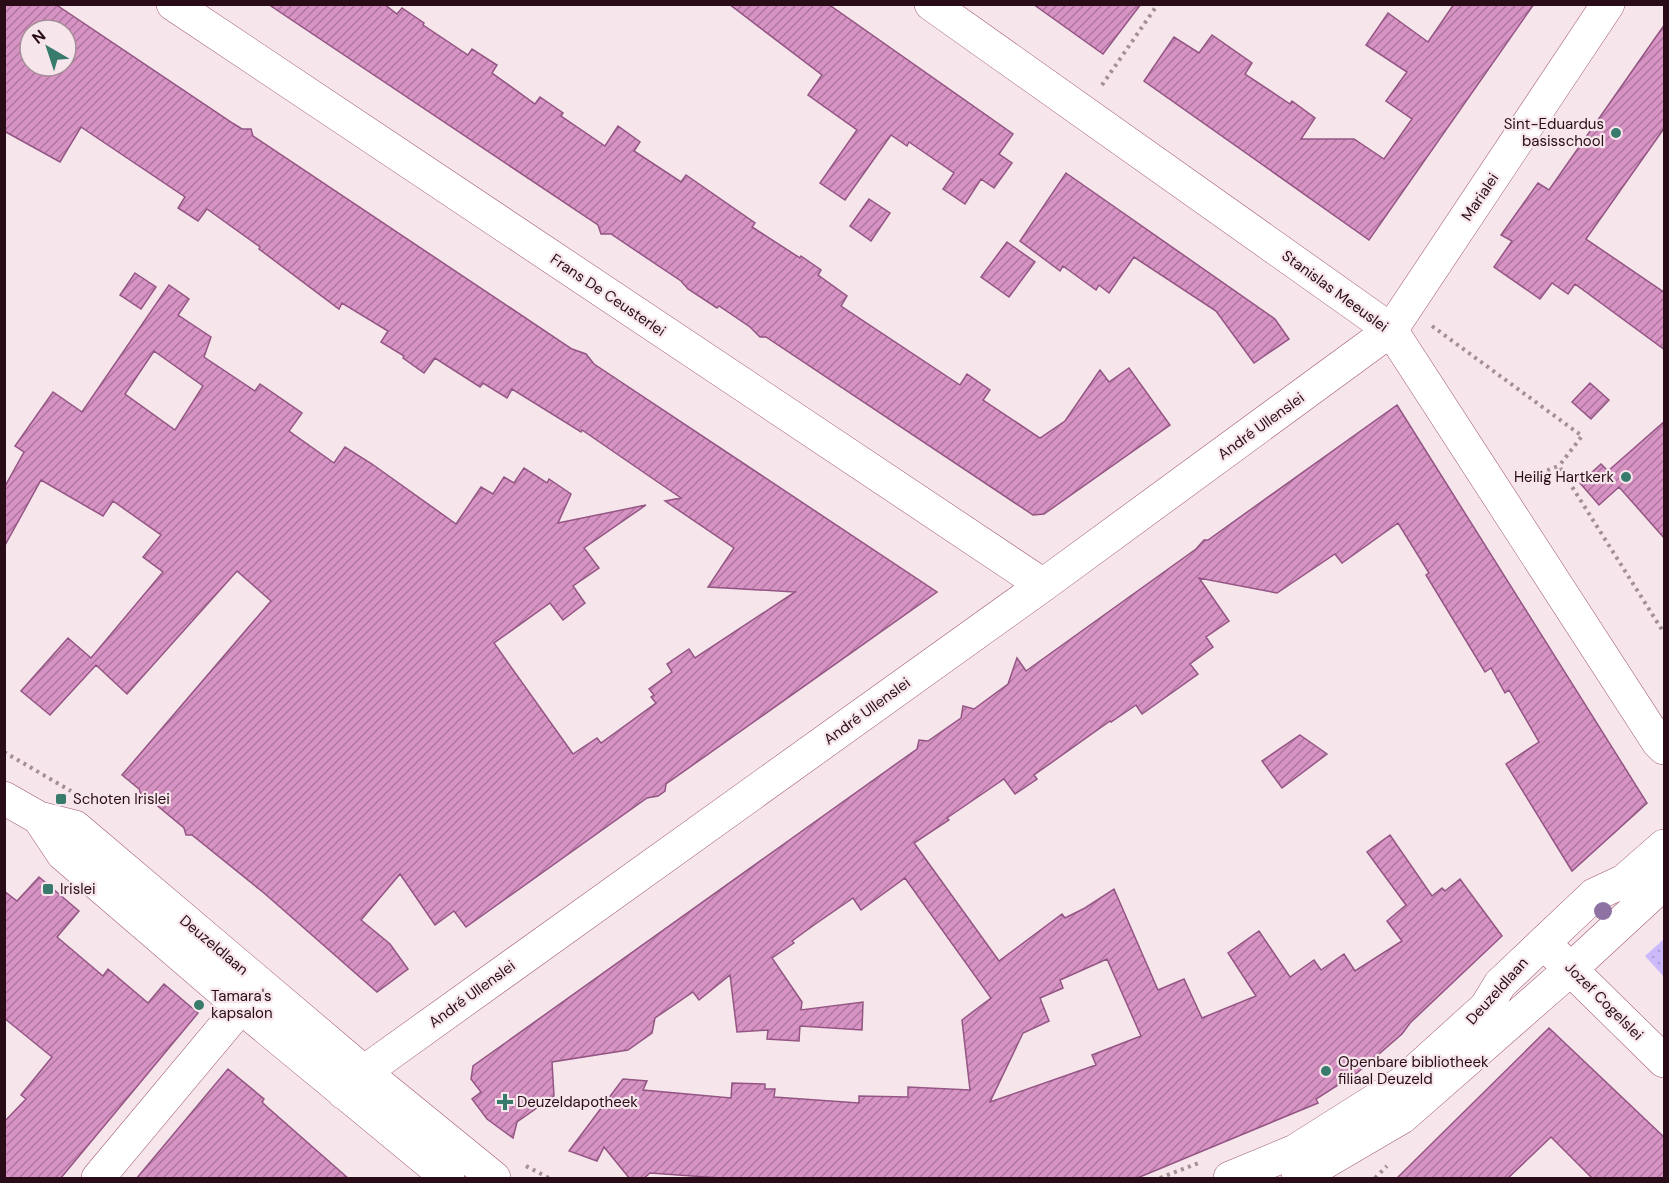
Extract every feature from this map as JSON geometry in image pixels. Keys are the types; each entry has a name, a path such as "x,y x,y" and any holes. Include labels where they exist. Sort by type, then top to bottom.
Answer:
{"street":[{"name":"Frans De Ceusterlei","path":"173,4 1043,585"},
{"name":"Stanislas Meeuslei","path":"931,4 1083,112 1399,319 1496,492 1652,732 1665,748"},
{"name":"Marialei","path":"1399,319 1608,4"},
{"name":"André Ullenslei","path":"354,1082 1043,585 1399,319"},
{"name":"Deuzeldlaan","path":"4,798 39,818 75,827 251,996 354,1082 494,1179"},
{"name":"Deuzeldlaan","path":"1230,1179 1264,1172 1401,1084 1486,1008 1500,984 1594,895 1624,882 1665,846"},
{"name":"Deuzeldlaan","path":"1298,1179 1402,1117 1665,883"},
{"name":"Jozef Cogelslei","path":"1543,943 1572,968 1665,1061"},
{"path":"98,1179 251,996"},
{"name":"Deuzeldlaan","path":"354,1082 448,1179"}],"path":[{"path":"1083,112 1158,4"},
{"path":"1399,319 1582,436 1558,465 1496,492"},
{"path":"1558,465 1665,633"}],"shaded area":[{"path":"1664,939 1664,977 1645,956"}],"building":[{"path":"4,4 55,4 76,18 18,18 18,78 78,78 78,19 234,124 242,129 251,129 253,136 572,349 586,354 594,364 937,592 666,784 665,791 658,796 647,798 466,927 454,911 435,925 400,874 361,920 390,944 408,969 377,992 264,893 192,835 186,835 184,828 148,798 142,797 139,789 122,775 271,601 237,571 127,694 96,665 50,715 21,691 68,638 91,658 163,572 143,557 161,535 113,501 103,516 41,480 4,547 4,488 24,452 15,446 53,392 82,412 169,285 189,299 178,315 211,337 204,357 255,391 260,384 302,413 289,431 334,463 345,447 456,524 481,487 493,494 504,477 514,483 524,468 547,483 549,479 571,494 558,523 646,505 584,548 599,568 573,586 585,603 563,620 550,603 494,643 573,754 597,738 601,743 656,703 649,689 672,672 667,664 689,649 695,658 795,592 708,587 734,548 665,501 681,498 582,430 581,432 512,389 507,398 483,383 480,387 435,358 424,373 403,358 404,356 381,342 388,331 342,303 339,309 207,209 198,221 178,208 185,197 81,127 60,162 4,131","holes":["154,351 203,386 175,430 125,394"]},
{"path":"268,4 384,4 397,14 402,8 468,55 472,49 497,65 492,73 535,104 540,97 563,113 561,116 605,146 618,126 640,142 634,151 681,182 686,175 755,223 752,227 821,270 818,275 847,296 841,306 960,385 967,374 990,390 983,400 1040,438 1065,421 1100,370 1109,382 1129,368 1170,425 1044,514 1033,515 766,337 760,337 750,327 688,289 681,281 611,234 601,234 598,225"},
{"path":"729,4 828,4 1013,134 999,154 1012,163 994,188 981,179 965,204 943,189 954,173 909,142 907,146 891,135 845,200 820,183 857,130 808,95 822,75"},
{"path":"1033,4 1141,4 1103,54"},
{"path":"1454,4 1534,4 1369,240 1144,81 1174,37 1199,53 1212,35 1252,63 1245,74 1290,104 1292,101 1315,118 1301,139 1354,139 1384,159 1412,119 1386,101 1407,72 1366,45 1388,13 1428,42"},
{"name":"Sint-Eduardus basisschool","path":"1665,24 1665,127 1586,239 1665,293 1665,350 1575,284 1568,294 1552,283 1540,299 1494,267 1512,241 1501,235 1538,183 1549,190"},
{"path":"1066,173 1275,319 1289,339 1254,363 1216,311 1134,257 1109,293 1099,285 1096,290 1063,266 1060,271 1020,241"},
{"path":"869,199 890,213 871,241 850,226"},
{"path":"1007,242 1035,262 1009,297 981,277"},
{"path":"135,273 156,287 141,309 120,295"},
{"path":"1590,383 1609,400 1591,419 1572,402"},
{"path":"1397,405 1647,803 1572,871 1506,764 1539,742 1509,690 1505,693 1491,668 1485,672 1426,575 1429,573 1398,523 1342,563 1335,554 1277,593 1199,578 1229,621 1206,637 1213,647 1190,664 1198,674 1142,714 1136,705 1110,721 1034,775 1037,779 1015,794 1004,779 914,843 999,961 1062,914 1065,918 1114,889 1158,990 1184,979 1202,1018 1256,996 1228,953 1259,931 1290,977 1314,960 1321,970 1344,954 1355,971 1402,941 1387,921 1406,905 1367,852 1390,835 1432,896 1442,888 1445,891 1460,879 1502,936 1410,1023 1402,1034 1357,1073 1316,1099 1318,1103 1135,1179 734,1179 650,1173 643,1179 630,1179 604,1147 597,1161 569,1151 623,1079 647,1081 643,1090 731,1098 732,1083 765,1084 765,1089 775,1089 774,1097 859,1103 859,1096 908,1097 908,1087 970,1090 962,1020 991,998 905,878 861,910 853,898 772,958 802,1002 801,1010 863,1002 862,1030 800,1026 799,1041 767,1039 768,1030 737,1032 730,975 699,1000 693,992 655,1018 652,1033 628,1050 552,1062 554,1096 517,1122 513,1138 487,1119 472,1099 481,1092 471,1079 473,1066 917,749 919,740 928,741 961,718 963,706 974,709 1008,684 1017,658 1026,671 1196,549 1204,540 1208,540","holes":["1107,959 1141,1036 1092,1055 1096,1065 990,1102 1023,1033 1049,1021 1040,998 1063,988 1060,980"]},
{"name":"Heilig Hartkerk","path":"1665,421 1665,539 1619,487 1599,505 1580,483 1601,464 1608,471"},
{"path":"1300,735 1327,754 1282,788 1262,761"},
{"path":"39,877 79,911 57,937 103,976 108,969 148,1003 164,984 198,1013 60,1179 4,1179 4,1122 26,1099 21,1095 52,1057 4,1018 4,891 17,901"},
{"path":"1549,1028 1665,1138 1665,1179 1593,1179 1551,1137 1507,1179 1396,1179"},
{"path":"228,1069 264,1099 262,1102 266,1106 349,1179 136,1179"}],"place":[{"name":"Sint-Eduardus basisschool","path":"1616,133"},
{"name":"Heilig Hartkerk","path":"1626,477"},
{"name":"Schoten Irislei","path":"61,799"},
{"name":"Irislei","path":"48,889"},
{"name":"Tamara's kapsalon","path":"199,1005"},
{"name":"Openbare bibliotheek filiaal Deuzeld","path":"1326,1071"},
{"name":"Deuzeldapotheek","path":"505,1102"}]}
